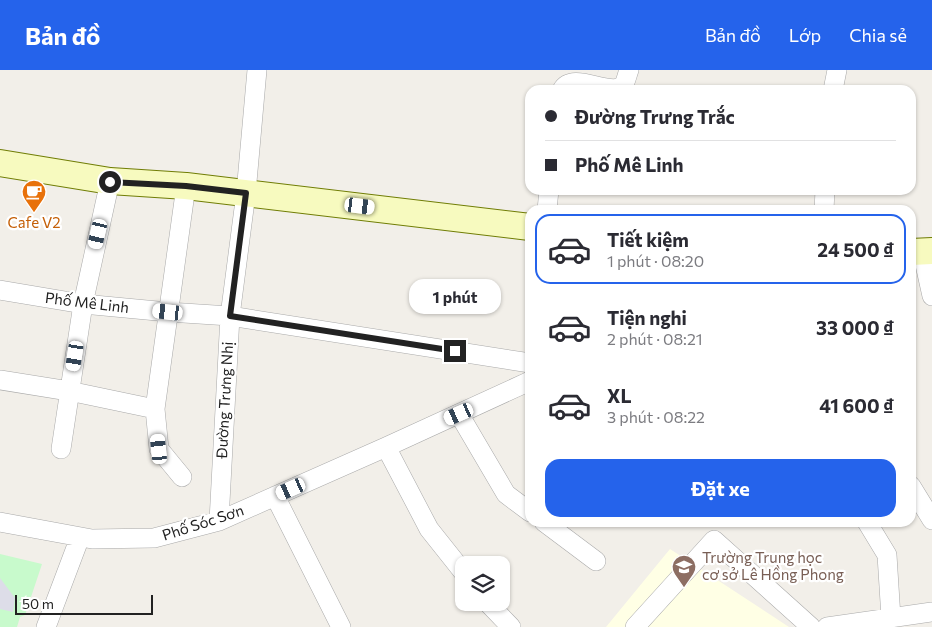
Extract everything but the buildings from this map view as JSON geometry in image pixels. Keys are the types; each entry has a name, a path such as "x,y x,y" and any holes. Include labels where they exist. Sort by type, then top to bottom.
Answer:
{"street":[{"name":"Đường Trưng Nhị","path":"219,521 230,316 246,193 257,70"},
{"path":"622,85 629,70"},
{"path":"834,85 837,70"},
{"path":"566,85 579,83 595,85"},
{"path":"0,163 110,182 186,186 525,226"},
{"path":"61,449 83,304 110,182"},
{"path":"182,477 159,449 155,409 186,186"},
{"path":"922,251 932,296"},
{"name":"Phố Mê Linh","path":"0,290 83,304 230,316 525,361"},
{"path":"0,380 69,391 155,409"},
{"name":"Phố Sóc Sơn","path":"0,522 92,539 154,538 219,521 525,383"},
{"path":"459,414 506,494 525,508"},
{"path":"386,447 429,529 455,562"},
{"path":"916,494 932,520"},
{"path":"275,496 341,627"},
{"path":"551,527 596,561"},
{"path":"870,527 886,555 890,618"},
{"path":"46,627 80,537"},
{"path":"635,627 714,540 811,627"},
{"path":"496,611 511,627"},
{"path":"828,627 932,612"}],"shaded area":[{"name":"Trường Trung học cơ sở Lê Hồng Phong","path":"670,549 789,627 606,627"},
{"path":"0,578 15,598 13,612 0,609"}],"green space":[{"path":"0,554 42,564 25,615 20,617 17,627 0,627"}],"place":[{"name":"Cafe V2","path":"34,213"},
{"name":"Trường Trung học cơ sở Lê Hồng Phong","path":"684,588"}],"route":[{"path":"110,182 186,186 246,193 230,316 455,351"}]}
